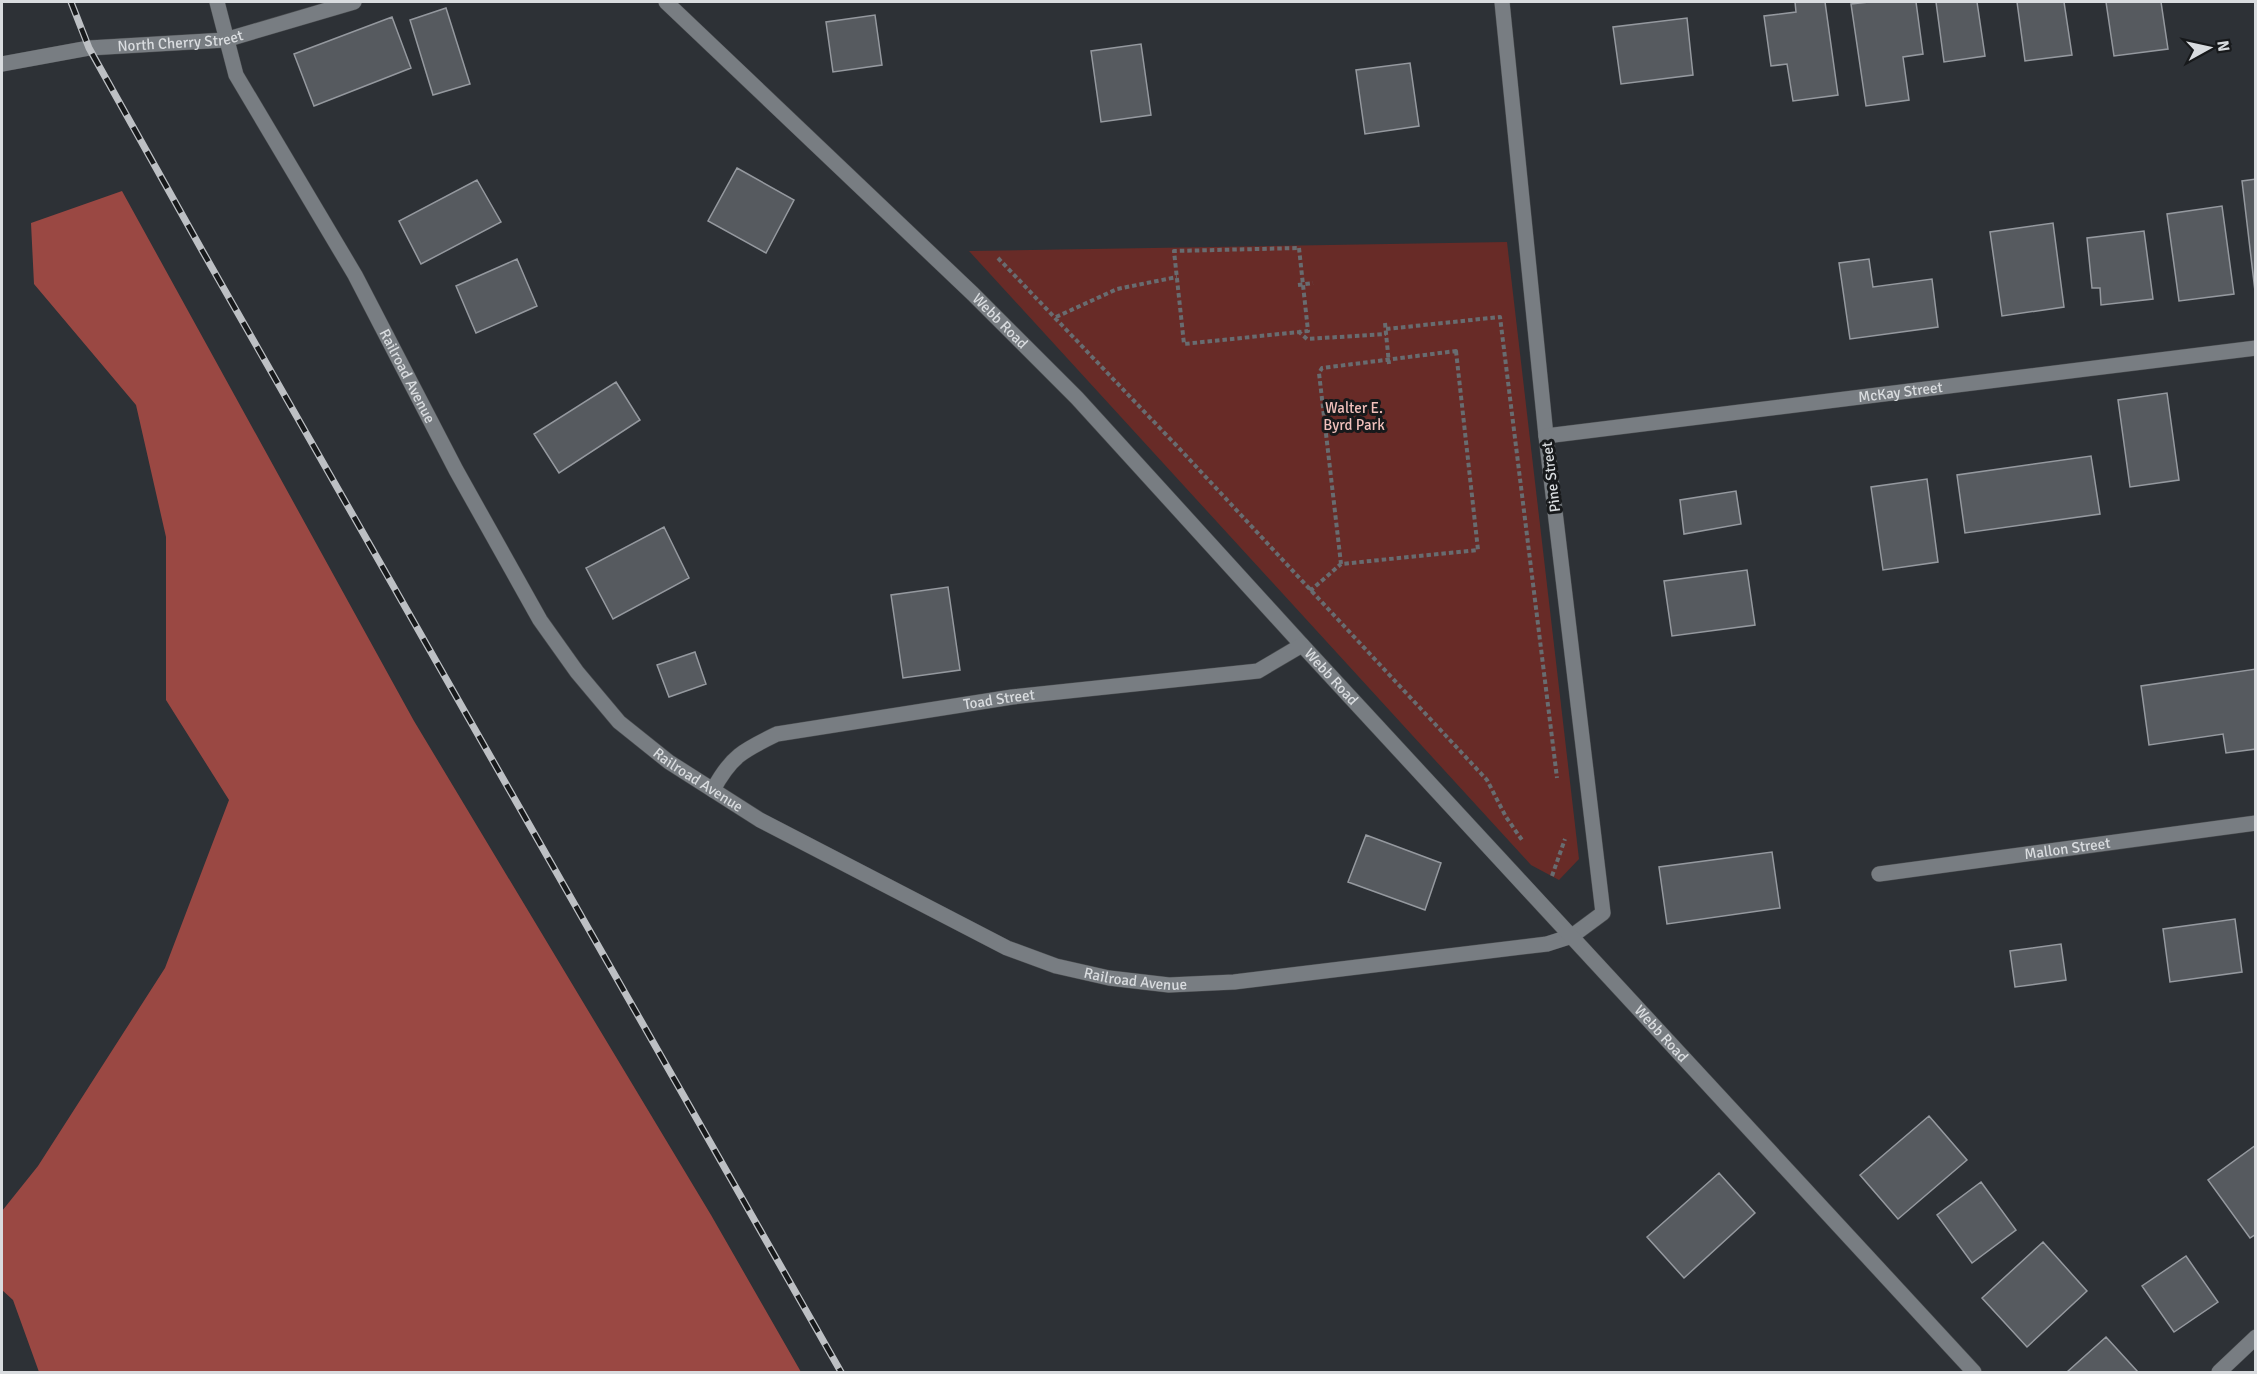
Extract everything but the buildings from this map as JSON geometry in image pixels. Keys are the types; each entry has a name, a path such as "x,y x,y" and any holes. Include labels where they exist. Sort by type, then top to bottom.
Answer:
{"street":[{"name":"Railroad Avenue","path":"217,2 225,40 236,75 355,275 456,470 540,620 577,672 619,722 669,762 760,820 1007,948 1056,966 1109,978 1169,985 1234,982 1495,952 1547,944 1572,936"},
{"name":"North Cherry Street","path":"2,64 89,48 225,40 354,2"},
{"name":"Webb Road","path":"666,2 974,294 1077,398 1302,645 1974,1372"},
{"name":"Pine Street","path":"1502,2 1546,436 1603,913 1572,936"},
{"name":"McKay Street","path":"1546,436 2256,348"},
{"name":"Toad Street","path":"713,790 726,765 747,748 777,734 1012,697 1258,671 1302,645"},
{"name":"Mallon Street","path":"1879,874 2256,823"},
{"path":"2219,1372 2256,1337"}],"path":[{"path":"1299,248 1301,285 1308,331 1184,344 1177,277 1174,251 1299,248"},
{"path":"998,258 1056,317 1487,780 1506,817 1524,843"},
{"path":"1056,317 1117,289 1177,277"},
{"path":"1301,285 1313,283"},
{"path":"1298,331 1307,339 1500,317 1558,784"},
{"path":"1385,323 1389,364"},
{"path":"1310,592 1341,564 1478,550 1456,351 1322,368 1319,373 1341,564"},
{"path":"1545,868 1552,876 1565,842 1564,830"}],"green space":[{"name":"Walter E. Byrd Park","path":"1507,242 1579,859 1559,880 1531,865 969,251"}],"shaded area":[{"path":"122,191 414,721 711,1215 801,1372 39,1372 13,1300 2,1290 2,1211 38,1166 165,968 229,800 166,700 166,537 136,405 34,284 31,223"}],"railway":[{"path":"71,2 89,48 203,252 841,1372"}]}
